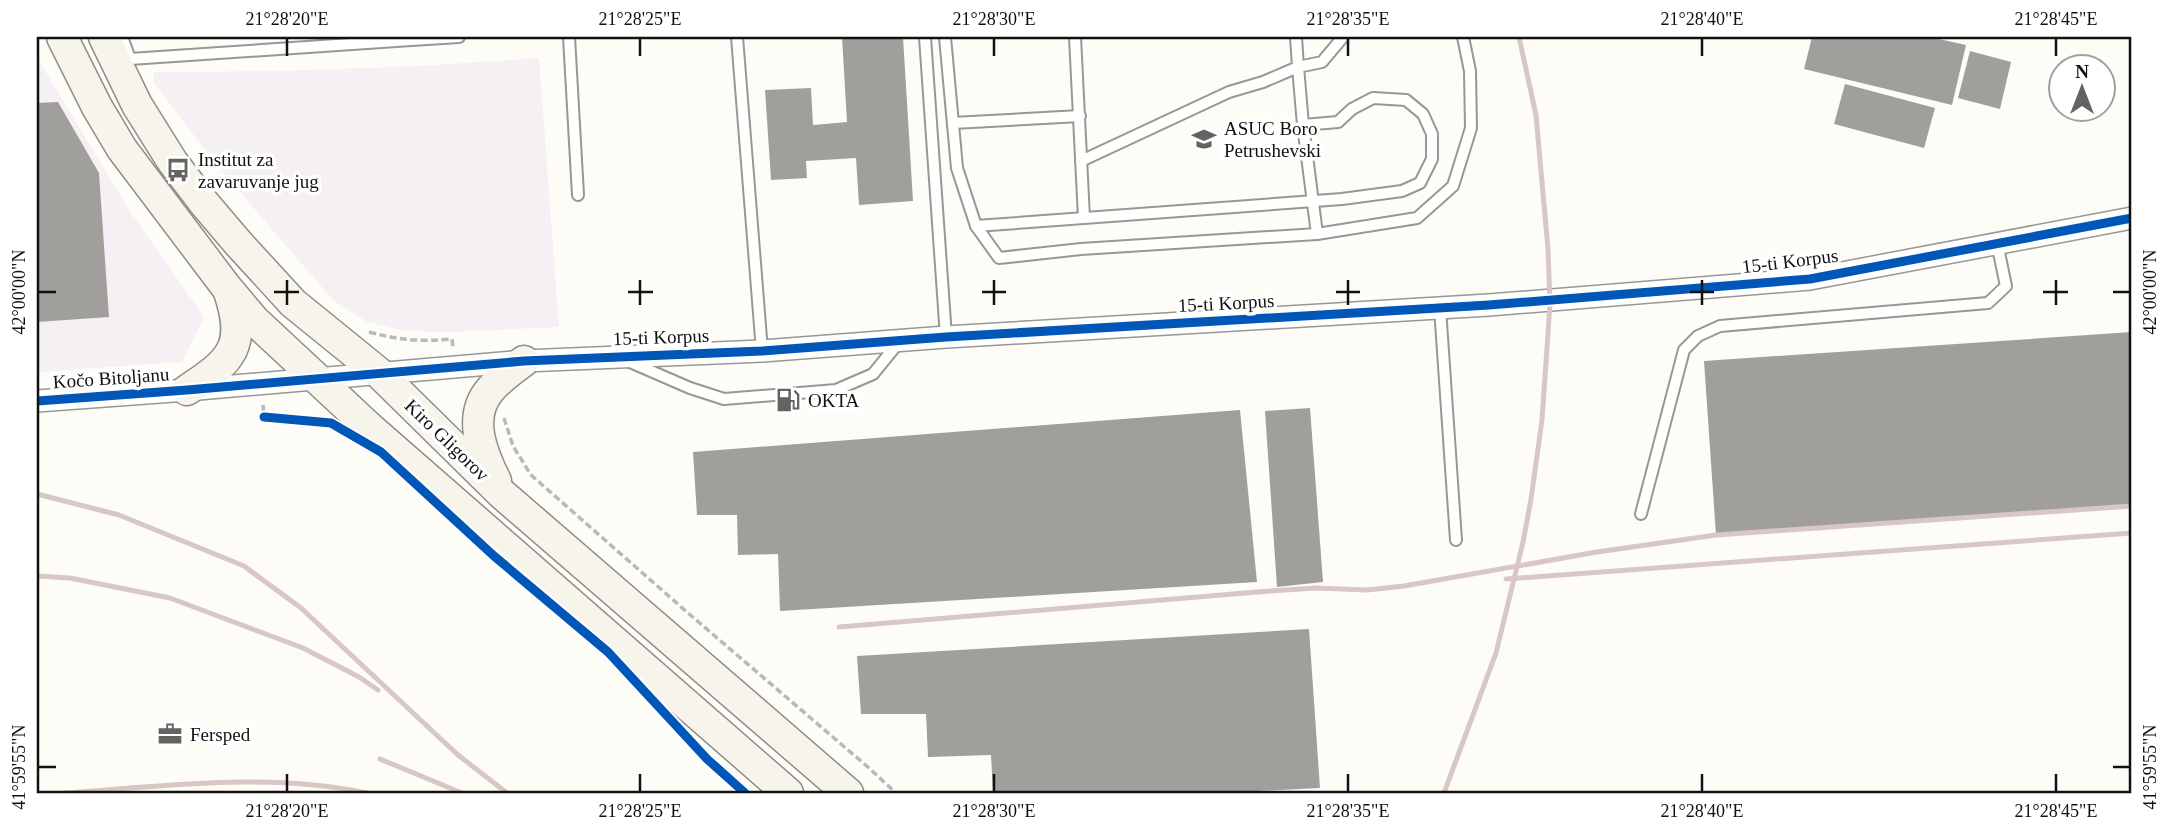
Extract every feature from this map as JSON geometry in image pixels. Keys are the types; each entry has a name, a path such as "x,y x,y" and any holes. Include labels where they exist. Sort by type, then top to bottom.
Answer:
{"street":[{"name":"Kiro Gligorov","path":"62,37 97,107 122,149 254,320 371,429 788,793"},
{"name":"Kiro Gligorov","path":"117,48 137,105 172,161 212,213 293,303 379,372 502,494 848,793"},
{"name":"15-ti Korpus","path":"317,378 524,361 762,351 946,337 1440,308 1810,279 2132,218"},
{"path":"187,390 209,376 229,355 237,340 237,321 227,288"},
{"path":"502,494 482,448 478,422 482,403 489,391 524,361"},
{"name":"Kočo Bitoljanu","path":"37,401 317,378"}],"lane":[{"path":"117,48 459,37"},
{"path":"569,37 578,195"},
{"path":"737,37 762,351"},
{"path":"925,37 946,337"},
{"path":"957,37 945,37 957,168 976,226 999,258 1081,249 1317,234 1417,218 1453,186 1471,128 1469,71 1463,37"},
{"path":"1075,37 1084,218"},
{"path":"1296,37 1303,125 1317,234"},
{"path":"1081,161 1228,92 1263,82 1298,67 1322,62 1343,37"},
{"path":"976,226 1313,201 1402,191 1420,183 1432,159 1432,134 1423,114 1406,100 1373,98 1352,109 1338,122 1303,125"},
{"path":"953,123 1080,116"},
{"path":"1641,514 1684,349 1698,336 1720,326 1988,303 2006,286 1997,243"},
{"path":"1440,308 1456,540"},
{"path":"618,357 690,388 724,399 836,390 873,374 900,340"}],"path":[{"path":"368,331 399,340 452,339"},
{"path":"482,403 501,408 513,446 531,475 896,793"},
{"path":"264,418 278,419"}],"shaded area":[{"path":"37,54 127,207 204,317 182,362 37,372"},
{"path":"539,58 559,327 450,332 404,331 367,322 333,300 220,169 153,82 154,72 422,66"}],"building":[{"path":"842,37 903,37 913,201 859,205 856,158 806,161 807,178 771,180 765,90 811,88 813,125 847,122"},
{"path":"1812,37 1930,37 1966,45 1952,105 1804,69"},
{"path":"1970,51 2011,62 2000,109 1958,98"},
{"path":"1845,84 1935,108 1924,148 1834,124"},
{"path":"58,102 99,173 109,317 37,322 37,103"},
{"path":"2132,332 2132,506 1716,535 1704,361"},
{"path":"1310,408 1323,582 1277,587 1265,411"},
{"path":"1240,410 1257,582 780,611 778,554 738,555 737,515 697,515 693,452"},
{"path":"1309,629 1320,788 1218,793 993,793 991,755 928,757 926,714 861,714 857,656"}],"railway":[{"path":"1444,793 1496,653 1523,542 1542,420 1550,304 1548,249 1536,115 1519,37"},
{"path":"37,494 119,515 244,566 301,608 458,755 507,793"},
{"path":"839,627 1257,592 1316,588 1367,590 1716,535 2132,506"},
{"path":"1506,579 2132,533"},
{"path":"37,576 70,578 170,598 303,648 378,690"},
{"path":"380,759 462,793"},
{"path":"65,793 217,782 292,783 367,793"}],"cycle path":[{"path":"37,401 524,361 762,351 946,337 1489,305 1810,279 2132,218"},
{"path":"264,417 331,423 381,452 494,556 608,652 707,759 745,793"}],"place":[{"name":"ASUC Boro Petrushevski","path":"1204,139"},
{"name":"Institut za zavaruvanje jug","path":"178,170"},
{"name":"OKTA","path":"788,400"},
{"name":"Fersped","path":"170,734"}]}
